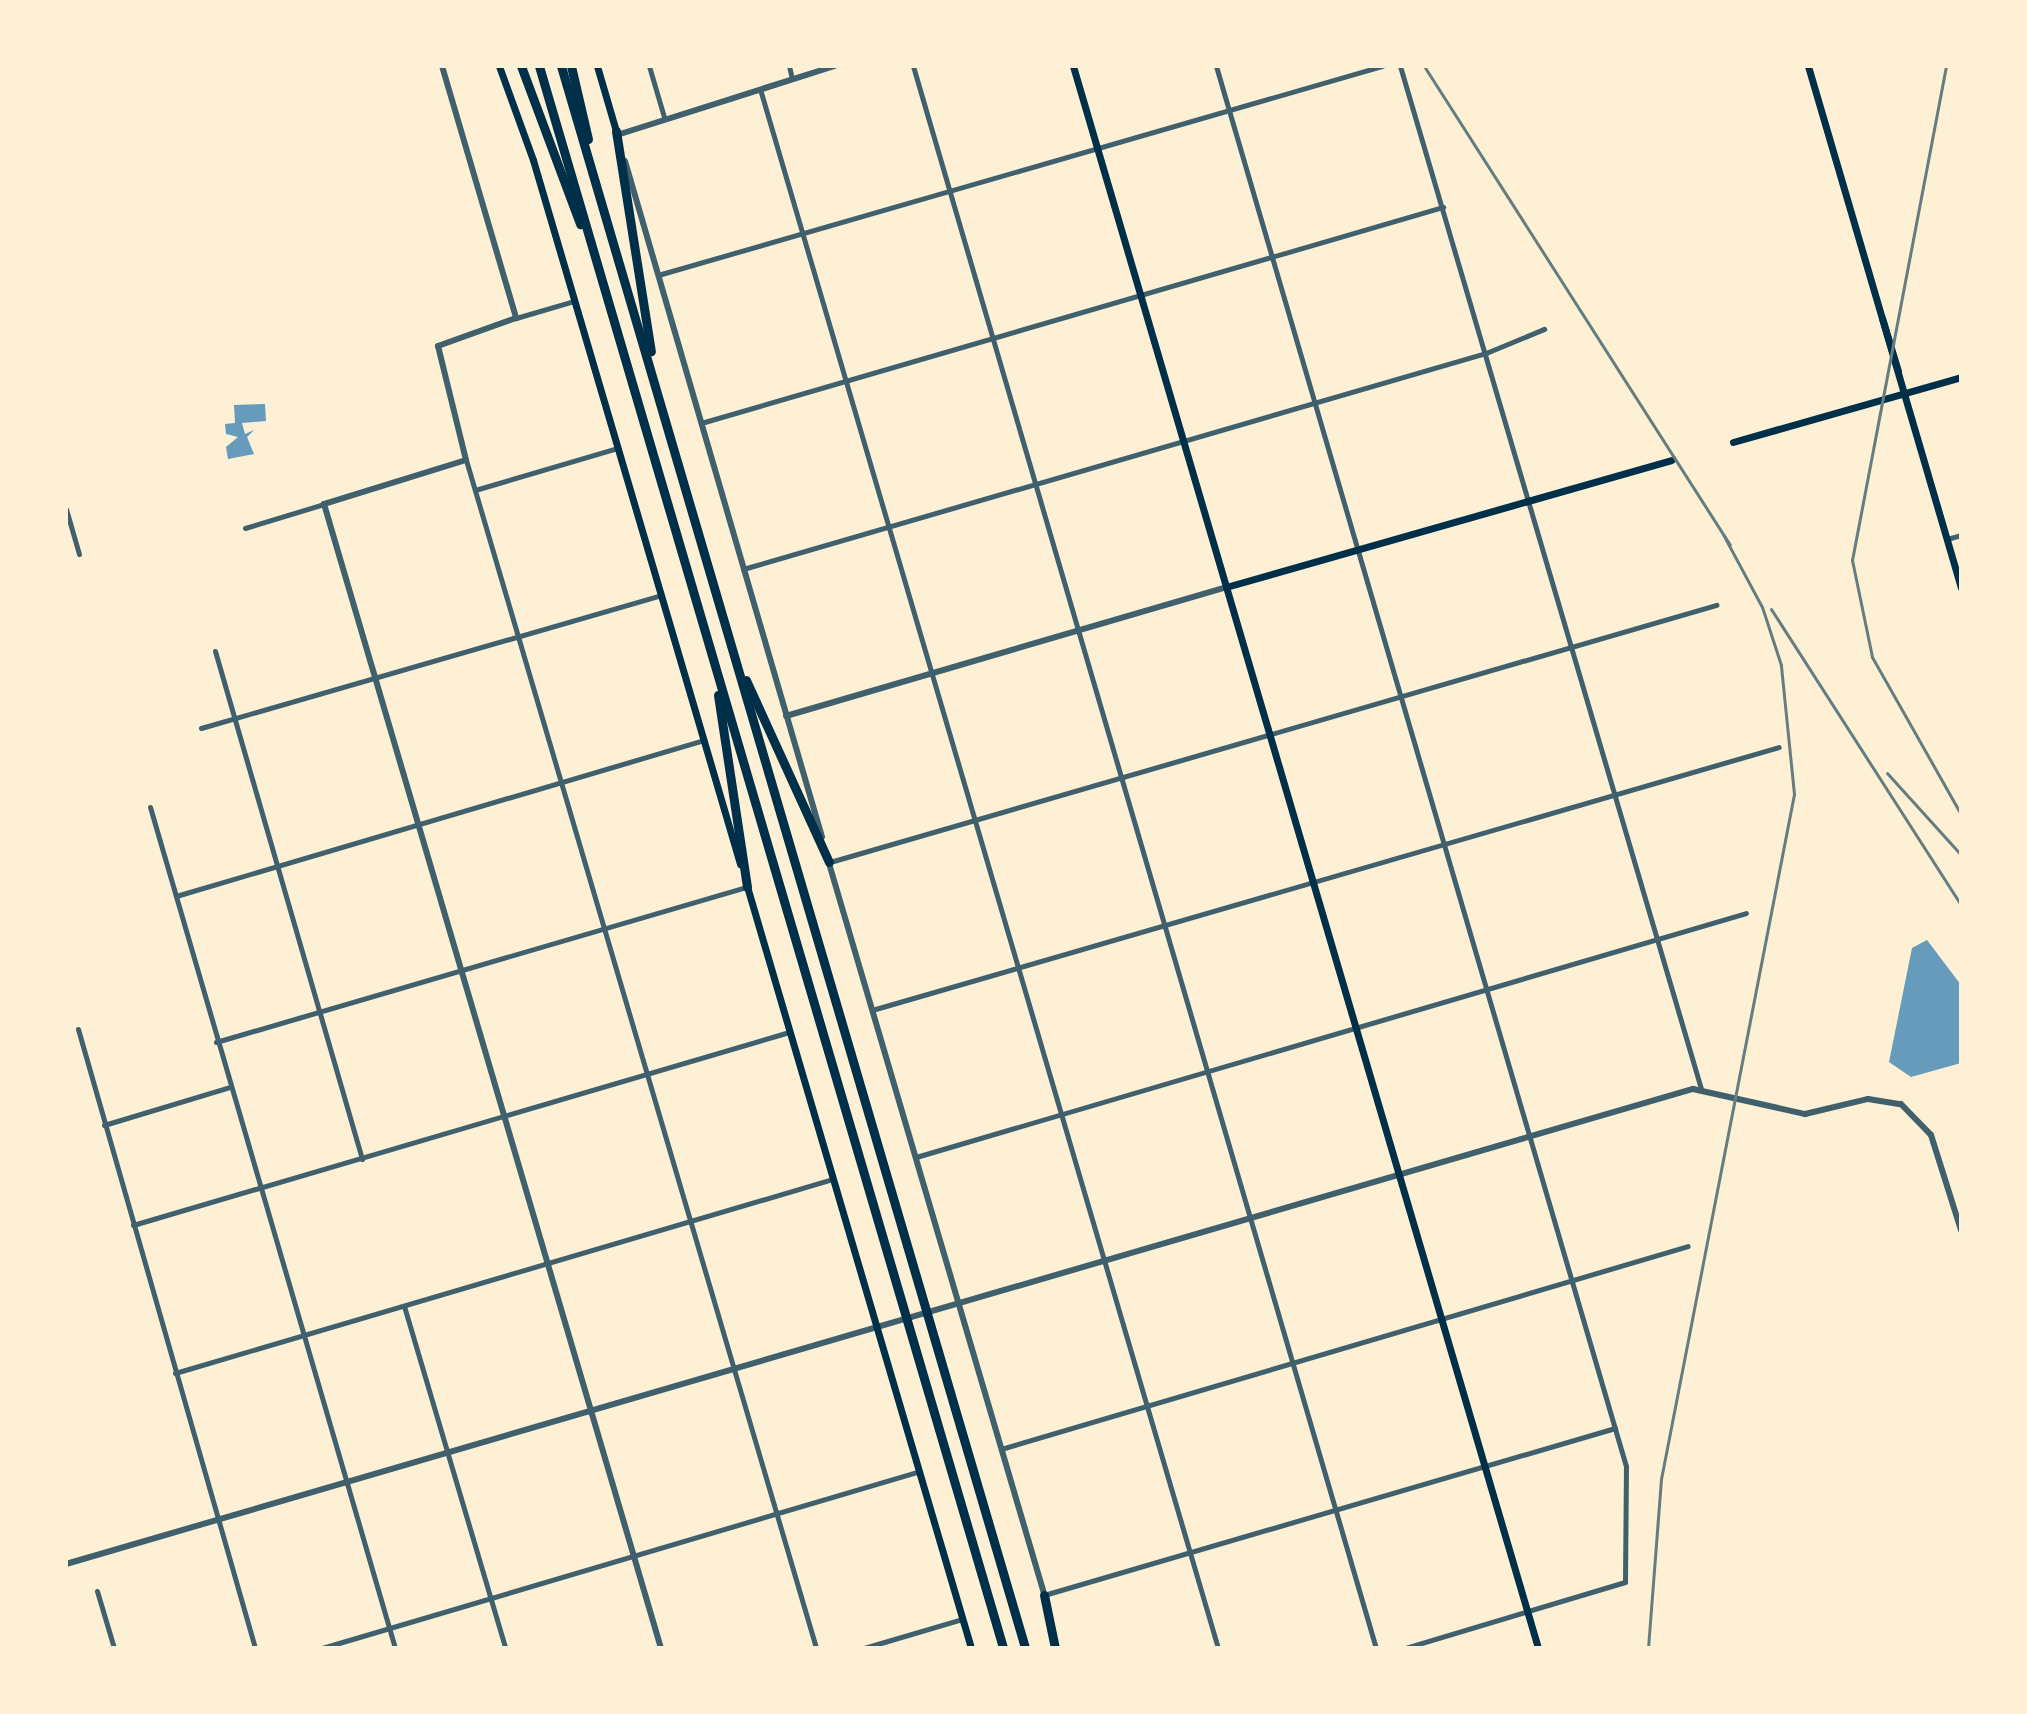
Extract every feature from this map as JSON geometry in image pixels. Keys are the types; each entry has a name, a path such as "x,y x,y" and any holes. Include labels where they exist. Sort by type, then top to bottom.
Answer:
{"highway":[{"path":"521,66 598,270"},
{"path":"539,66 1003,1648"},
{"path":"561,66 651,363 1025,1648"},
{"path":"571,66 591,162"},
{"path":"616,131 651,320 651,363"},
{"path":"713,660 747,887"},
{"path":"738,665 829,862"},
{"path":"1044,1595 1057,1648"}],"main road":[{"path":"499,66 575,301 971,1648"},
{"path":"597,66 616,131"},
{"path":"1073,66 1538,1648"},
{"path":"1808,66 1961,588"},
{"path":"1733,442 1961,377"},
{"path":"1226,587 1671,460"}],"street":[{"path":"442,66 516,318"},
{"path":"649,66 664,117"},
{"path":"789,66 792,79"},
{"path":"835,66 616,131 1044,1595 1615,1428"},
{"path":"913,66 1209,1068 1376,1648"},
{"path":"1216,66 1531,1135 1615,1428 1628,1486 1625,1582 1405,1648"},
{"path":"658,275 1382,66"},
{"path":"1400,66 1701,1089"},
{"path":"760,88 1218,1648"},
{"path":"701,423 1443,207"},
{"path":"575,301 438,346 466,460 816,1648"},
{"path":"743,569 1486,353 1544,329"},
{"path":"475,490 618,448"},
{"path":"245,528 466,460"},
{"path":"324,504 661,1648"},
{"path":"66,509 79,554"},
{"path":"1947,539 1961,535"},
{"path":"786,716 1226,587"},
{"path":"201,728 662,595"},
{"path":"829,862 1716,605"},
{"path":"215,651 362,1159"},
{"path":"176,896 704,740"},
{"path":"872,1010 1444,841 1779,747"},
{"path":"150,807 301,1335 395,1648"},
{"path":"216,1042 747,887"},
{"path":"916,1157 1355,1025 1746,913"},
{"path":"78,1029 255,1648"},
{"path":"133,1225 789,1032"},
{"path":"104,1125 230,1087"},
{"path":"66,1564 1531,1135 1701,1089 1805,1114 1868,1099 1901,1104 1931,1135 1961,1230"},
{"path":"175,1373 833,1179"},
{"path":"1001,1449 1688,1246"},
{"path":"404,1306 505,1648"},
{"path":"322,1648 917,1472"},
{"path":"97,1591 114,1648"},
{"path":"864,1648 962,1619"}],"water":[{"path":"265,404 266,421 242,423 245,434 254,430 247,437 254,454 228,459 226,447 238,437 226,434 225,424 235,423 234,405"},
{"path":"1927,940 1961,985 1961,1063 1911,1077 1889,1062 1912,948"}],"railway":[{"path":"1424,66 1730,545"},
{"path":"1946,66 1852,560 1872,657 1961,814"},
{"path":"1648,1648 1661,1479 1794,794 1781,665 1762,607 1724,536"},
{"path":"1771,609 1961,905"},
{"path":"1887,773 1961,855"}]}
